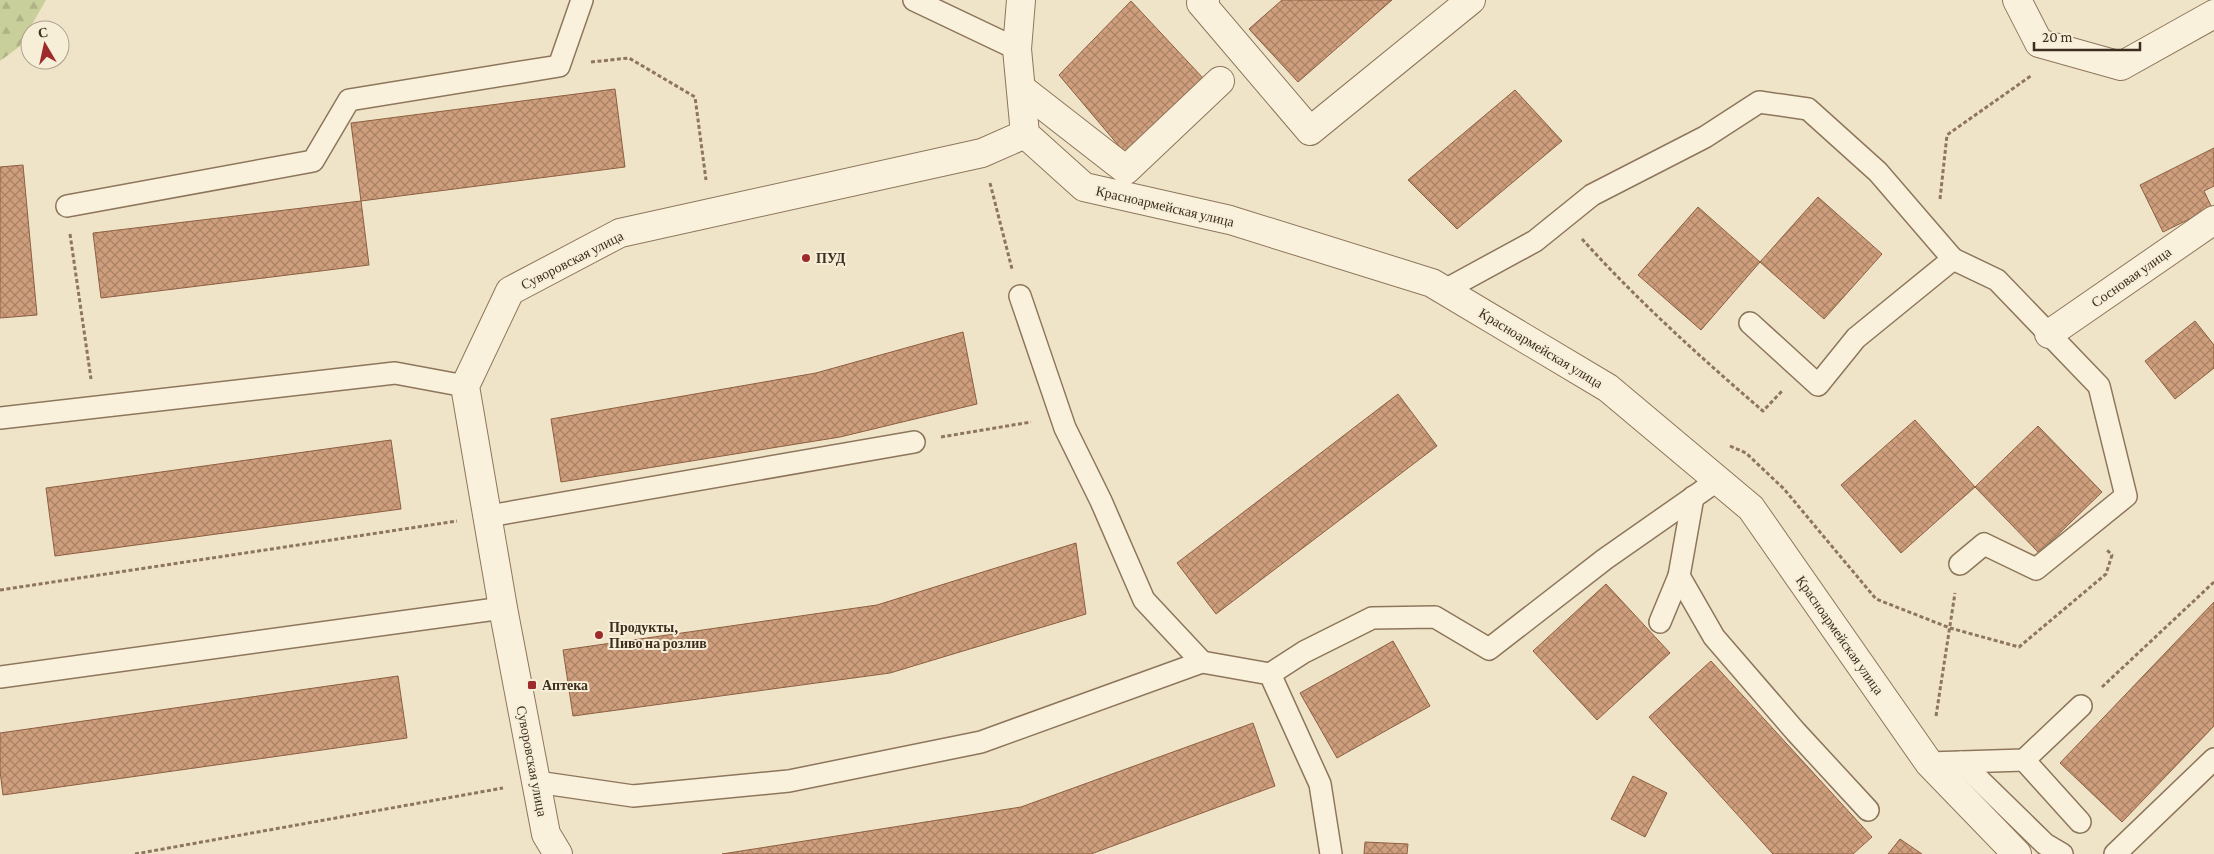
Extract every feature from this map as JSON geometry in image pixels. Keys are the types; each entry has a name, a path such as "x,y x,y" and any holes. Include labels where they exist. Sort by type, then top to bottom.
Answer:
{"street":[{"path":"1021,0 1017,49 1025,134"},
{"path":"1204,0 1201,3 1310,130 1471,0"},
{"path":"2017,0 2039,43 2121,66 2214,14"},
{"path":"1022,89 1126,170 1220,81"},
{"name":"Суворовская улица","path":"558,854 546,834 503,608 466,386 510,291 620,233 982,153 1025,134"},
{"name":"Красноармейская улица","path":"1025,134 1084,187 1230,220 1432,283 1608,388 1751,508 1929,763 2017,854"},
{"name":"Сосновая улица","path":"2049,334 2214,220"}],"lane":[{"path":"66,206 313,162 349,100 559,66 582,0"},
{"path":"914,0 1017,49"},
{"path":"1445,290 1535,241 1592,196 1705,137 1759,102 1808,109 1878,172 1953,259 1997,280 2099,386 2126,496 2036,569 1984,544 1960,564"},
{"path":"1750,323 1818,385 1856,338 1953,259"},
{"path":"1020,296 1061,417 1144,600 1202,662"},
{"path":"0,418 395,373 466,386"},
{"path":"489,516 914,442"},
{"path":"537,782 633,796 789,781 981,742 1202,662 1270,674 1304,652 1372,618 1436,617 1488,649 1606,559 1718,480"},
{"path":"1660,622 1679,576 1693,497"},
{"path":"1679,576 1714,637 1796,732 1868,810"},
{"path":"0,677 503,608"},
{"path":"1270,674 1320,784 1331,854"},
{"path":"1929,763 2024,760 2081,706"},
{"path":"2115,854 2214,759"},
{"path":"2024,760 2080,822"},
{"path":"1961,762 2045,844 2062,854"}],"path":[{"path":"1937,240 1947,135 2066,50"},
{"path":"559,66 628,58 695,97 711,213"},
{"path":"982,153 1020,296"},
{"path":"66,206 95,407"},
{"path":"1564,218 1617,278 1681,340 1763,411 1802,370"},
{"path":"914,442 1061,417"},
{"path":"1722,442 1746,454 1784,489 1876,599 1950,628 2019,647 2106,574 2112,556 2086,528"},
{"path":"0,590 489,516"},
{"path":"1935,725 1960,564"},
{"path":"2081,706 2214,582"},
{"path":"135,854 537,782"}],"green space":[{"path":"0,0 46,0 35,20 20,20 20,45 0,61"}],"building":[{"path":"1282,0 1392,0 1298,82 1249,29"},
{"path":"1131,1 1203,78 1124,152 1059,75"},
{"path":"615,89 625,167 361,201 351,123"},
{"path":"1515,90 1562,141 1457,229 1408,180"},
{"path":"2214,148 2214,186 2204,191 2212,208 2163,232 2140,185"},
{"path":"23,165 37,315 0,318 0,167"},
{"path":"1818,197 1882,254 1824,319 1760,262"},
{"path":"361,201 369,265 101,298 93,233"},
{"path":"1698,207 1760,262 1701,330 1638,275"},
{"path":"2195,321 2214,345 2214,368 2175,399 2145,361"},
{"path":"963,332 977,404 840,437 561,482 551,419 816,373"},
{"path":"1398,394 1437,446 1216,614 1177,563"},
{"path":"1915,420 1975,487 1901,553 1841,485"},
{"path":"2038,426 2102,492 2039,553 1975,487"},
{"path":"391,440 401,509 55,556 46,488"},
{"path":"1076,543 1086,614 890,673 573,716 563,650 877,605"},
{"path":"1606,584 1670,653 1597,720 1533,651"},
{"path":"2214,602 2214,726 2122,822 2060,763"},
{"path":"1393,641 1430,706 1337,758 1300,693"},
{"path":"1711,661 1872,837 1853,854 1773,854 1649,717"},
{"path":"398,676 407,738 3,795 0,771 0,733"},
{"path":"1253,723 1275,786 1091,854 722,854 1021,807"},
{"path":"1633,776 1667,793 1645,837 1611,819"},
{"path":"1900,839 1922,854 1888,854"},
{"path":"1365,842 1408,844 1407,854 1364,854"}],"place":[{"name":"ПУД","path":"806,258"},
{"name":"Продукты, Пиво на розлив","path":"599,635"},
{"name":"Аптека","path":"532,685"}]}
